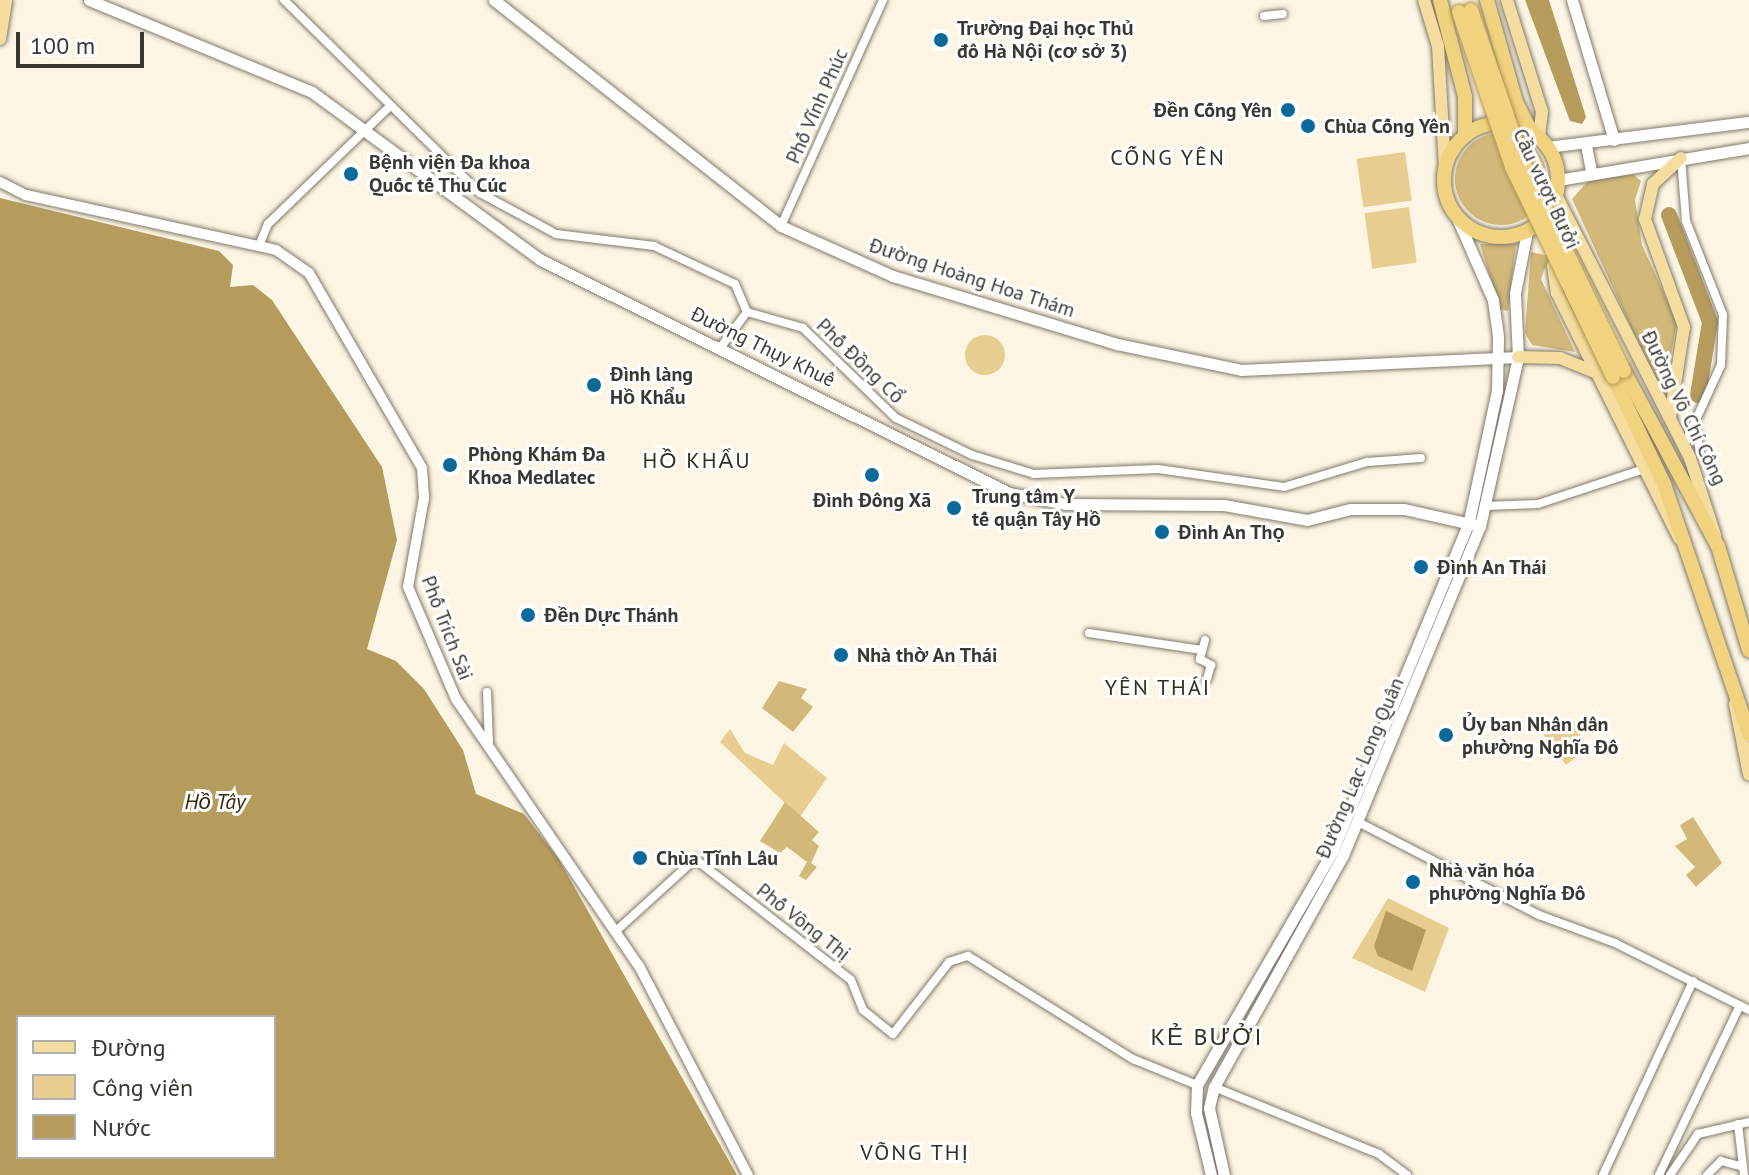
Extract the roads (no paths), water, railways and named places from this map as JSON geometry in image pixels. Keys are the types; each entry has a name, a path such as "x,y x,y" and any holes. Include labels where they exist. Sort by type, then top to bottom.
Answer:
{"highway":[{"path":"1440,0 1465,97 1465,136 1445,167 1445,194 1457,218 1498,237 1527,231 1556,195 1558,180 1540,139 1516,102 1487,0"},
{"name":"Cầu vượt Bưởi","path":"1464,5 1512,167 1618,374"},
{"path":"1465,136 1499,123 1540,139"},
{"path":"1618,374 1664,484 1735,704 1749,734"},
{"path":"1618,374 1718,546"},
{"name":"Đường Võ Chí Công","path":"1718,546 1749,650"}],"main road":[{"path":"0,39 6,0"},
{"name":"Đường Thụy Khuê","path":"89,0 312,92 369,128 541,260 822,394 930,458 1048,503 1224,505 1307,520 1350,509 1404,509 1474,524"},
{"name":"Đường Hoàng Hoa Thám","path":"494,0 781,226 893,276 1185,361 1282,372 1498,363 1518,357"},
{"path":"1424,0 1438,46 1445,167"},
{"path":"1507,0 1542,112 1540,139 1586,145 1749,122"},
{"path":"1572,0 1614,140"},
{"path":"1586,145 1591,171"},
{"path":"1558,180 1591,171 1749,148"},
{"path":"1670,420 1684,327 1645,219 1653,184 1681,158"},
{"name":"Đường Võ Chí Công","path":"1556,195 1585,263 1683,447 1718,546"},
{"name":"Đường Lạc Long Quân","path":"1457,218 1493,300 1498,363 1474,524"},
{"name":"Đường Lạc Long Quân","path":"1338,852 1374,772 1474,524 1485,506 1518,357 1515,293 1527,231"},
{"path":"1585,263 1567,257 1553,266 1552,277 1641,470 1682,544"},
{"path":"1518,357 1560,358 1594,372"},
{"path":"1735,704 1749,775"},
{"name":"Đường Lạc Long Quân","path":"1197,1085 1358,822 1374,772"},
{"name":"Đường Lạc Long Quân","path":"1224,1175 1209,1108 1214,1087 1280,950"},
{"path":"1197,1085 1211,1175"}],"street":[{"path":"284,0 442,163 508,212 556,234 673,253 735,284 747,312 721,347"},
{"name":"Phố Vĩnh Phúc","path":"781,226 883,0"},
{"path":"1264,16 1283,14"},
{"path":"259,246 268,224 390,106"},
{"path":"1681,158 1686,221 1723,315 1721,365 1683,447"},
{"name":"Phố Trích Sài","path":"0,182 26,195 285,253 309,273 356,364 419,460 424,498 408,587 456,699 616,931 748,1175"},
{"name":"Phố Đồng Cổ","path":"747,312 803,328 896,418 938,439 1034,474 1158,469 1284,487 1367,462 1421,458"},
{"path":"1695,426 1700,451"},
{"path":"930,458 938,439"},
{"path":"1485,506 1564,496 1641,470"},
{"path":"1089,633 1202,650"},
{"path":"1205,640 1200,659 1211,665 1207,679"},
{"path":"487,692 489,743"},
{"path":"1358,822 1539,915 1693,981 1749,1010"},
{"name":"Phố Võng Thị","path":"616,931 695,859 851,980 863,1010 893,1034 949,962 968,956 1133,1059 1197,1085"},
{"path":"1603,1175 1693,981"},
{"path":"1659,1175 1740,1005"},
{"path":"1214,1087 1379,1154 1407,1175"},
{"path":"1670,1175 1698,1134 1749,1122"},
{"path":"1738,1124 1744,1171"},
{"path":"1707,1175 1721,1161 1744,1171"}],"water":[{"path":"1525,0 1549,0 1586,117 1582,124 1570,121"},
{"name":"Hồ Tây","path":"0,198 219,251 233,265 230,287 253,285 272,300 382,467 397,540 367,649 396,661 424,689 463,750 476,794 524,814 558,858 737,1175 0,1175"},
{"path":"1386,911 1426,930 1412,971 1378,956 1374,946"}],"waterway":[{"path":"1669,215 1710,322 1698,395"}],"place":[{"name":"Trường Đại học Thủ đô Hà Nội (cơ sở 3)","path":"941,40"},
{"name":"Đền Cống Yên","path":"1288,110"},
{"name":"Chùa Cống Yên","path":"1308,126"},
{"name":"Bệnh viện Đa khoa Quốc tế Thu Cúc","path":"351,174"},
{"name":"Đình làng Hồ Khẩu","path":"594,385"},
{"name":"Phòng Khám Đa Khoa Medlatec","path":"450,465"},
{"name":"Đình Đông Xã","path":"872,475"},
{"name":"Trung tâm Y tế quận Tây Hồ","path":"954,508"},
{"name":"Đình An Thọ","path":"1162,532"},
{"name":"Đình An Thái","path":"1421,567"},
{"name":"Đền Dực Thánh","path":"528,615"},
{"name":"Nhà thờ An Thái","path":"841,655"},
{"name":"Ủy ban Nhân dân phường Nghĩa Đô","path":"1446,735"},
{"name":"Chùa Tĩnh Lâu","path":"640,858"},
{"name":"Nhà văn hóa phường Nghĩa Đô","path":"1413,882"}],"district":[{"name":"CỐNG YÊN","path":"1168,158"},
{"name":"HỒ KHẨU","path":"697,461"},
{"name":"YÊN THÁI","path":"1158,688"},
{"name":"KẺ BƯỞI","path":"1207,1037"},
{"name":"VÕNG THỊ","path":"915,1153"}]}
